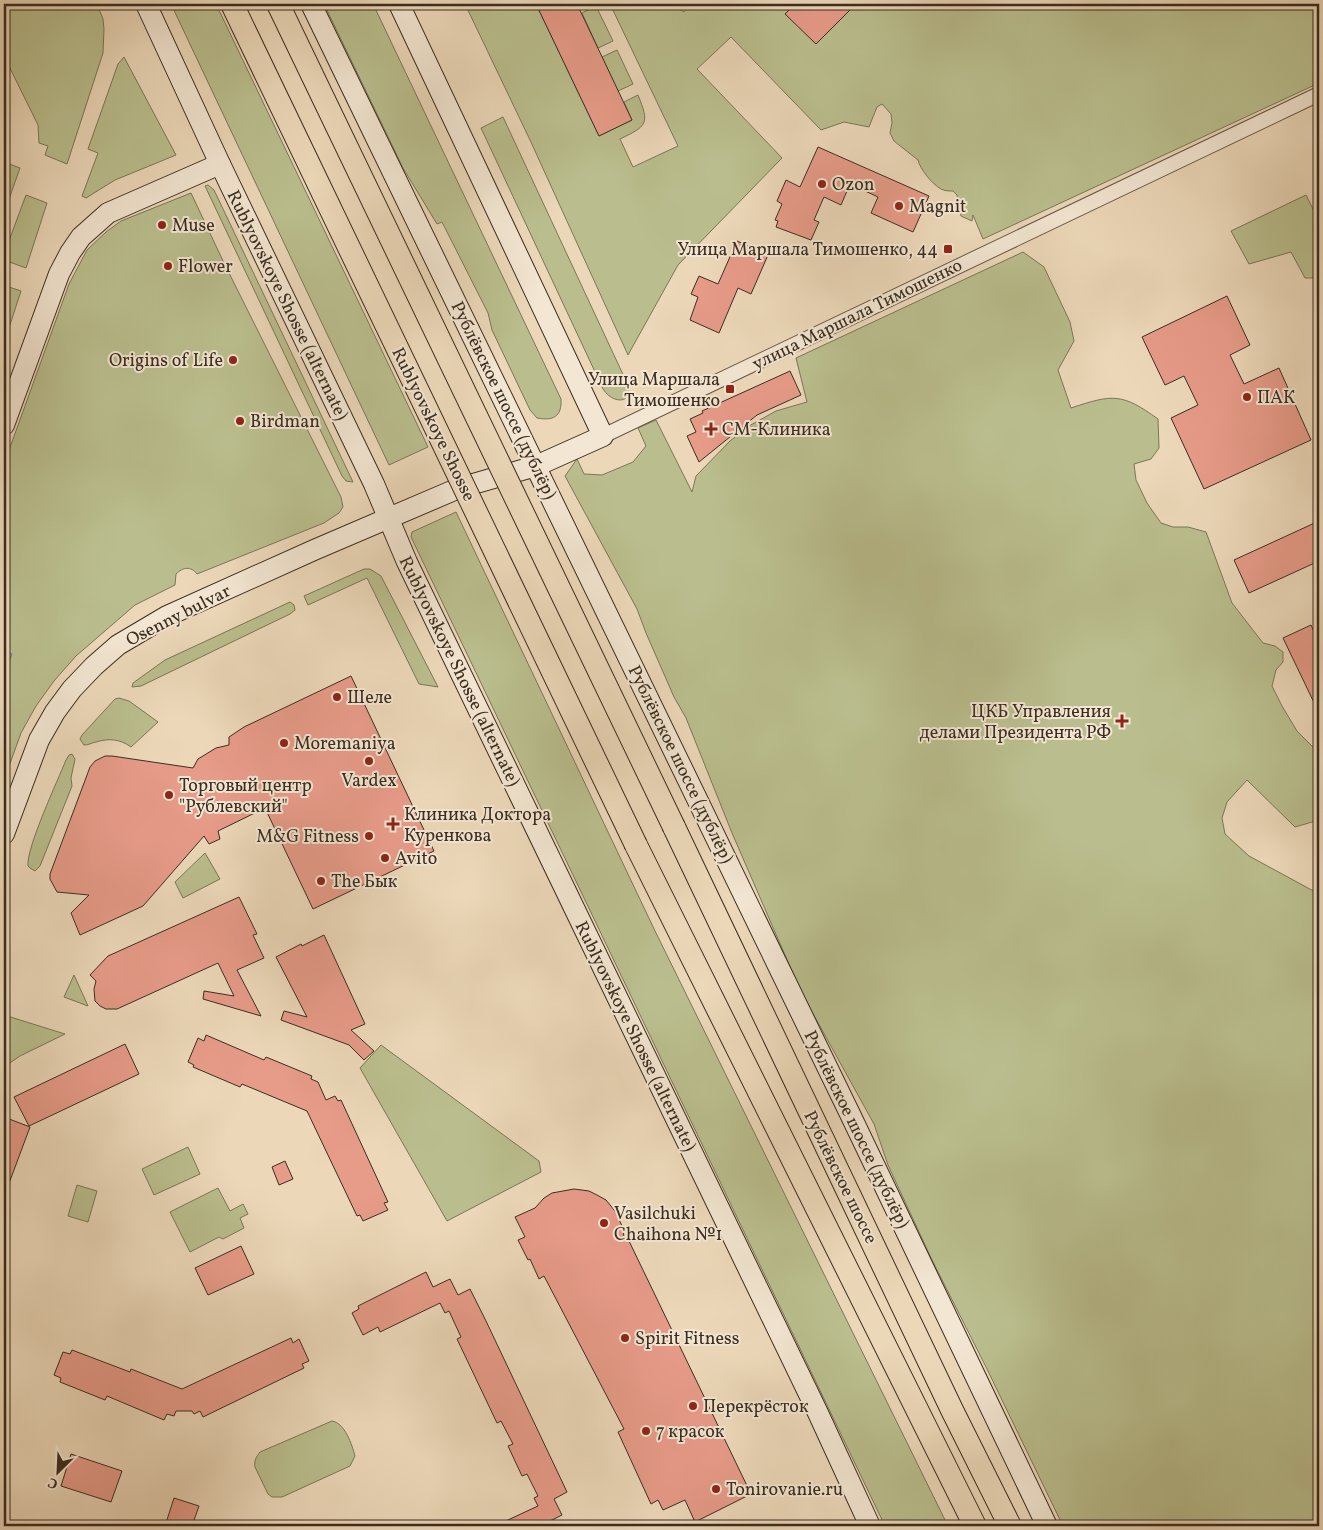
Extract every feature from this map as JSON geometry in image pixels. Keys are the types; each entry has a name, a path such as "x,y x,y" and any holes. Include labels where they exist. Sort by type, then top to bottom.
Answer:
{"main road":[{"name":"Rublyovskoye Shosse (alternate)","path":"146,4 220,164 374,484 407,562 818,1413 870,1526"},
{"name":"Rublyovskoye Shosse","path":"232,4 636,845"},
{"name":"Рублёвское шоссе","path":"278,4 948,1401 1010,1526"},
{"name":"Рублёвское шоссе (дублёр)","path":"311,4 854,1123 1047,1526"},
{"path":"398,4 603,436"},
{"path":"4,424 59,274 81,237 95,222 118,207 220,164"},
{"name":"улица Маршала Тимошенко","path":"388,518 459,488 536,466 603,436"},
{"name":"Osenny bulvar","path":"4,834 28,767 43,733 55,712 72,689 108,653 167,616 388,518"},
{"name":"Рублёвское шоссе","path":"636,845 975,1526"}],"street":[{"name":"улица Маршала Тимошенко","path":"603,436 1319,94"}],"green space":[{"path":"4,4 97,4 103,19 103,53 67,164 45,155 48,146 39,143 38,125 4,56"},
{"path":"171,4 216,4 428,447 389,465"},
{"path":"324,4 373,4 561,399 560,410 552,418 537,418 530,410 492,330 488,313 442,222 437,224 403,168"},
{"path":"465,4 536,4 599,136 632,120 624,102 638,95 644,112 644,123 636,131 620,139 633,167 678,146 610,4 671,4 684,12 690,4 758,4 764,10 770,4 1319,4 1319,83 983,239 973,215 972,221 961,216 957,195 953,191 942,190 934,184 924,172 918,160 894,141 890,133 891,114 882,104 877,107 869,127 844,122 821,130 731,37 697,69 782,158 678,265 628,355 530,140"},
{"path":"596,6 613,41 598,48 582,13"},
{"path":"617,50 633,84 618,91 602,57"},
{"path":"124,57 176,155 115,180 86,198 82,196 98,153 88,149 118,64"},
{"path":"503,117 627,383 628,395 622,400 612,398 603,389 481,128"},
{"path":"4,162 20,168 4,213"},
{"path":"208,185 214,190 353,482 346,481 342,476 205,186"},
{"path":"191,193 341,497 343,507 339,513 324,523 197,574 195,571 187,568 181,570 176,574 175,585 135,605 76,656 54,681 36,706 21,733 4,780 4,464 69,284 87,250 121,221"},
{"path":"26,195 47,203 26,268 4,260 4,254"},
{"path":"1306,195 1319,221 1319,278 1305,278 1291,252 1249,264 1231,231"},
{"path":"1023,252 1044,267 1070,322 1074,341 1058,370 1071,408 1097,400 1117,398 1135,404 1158,419 1159,448 1151,459 1134,464 1136,480 1147,503 1161,523 1173,527 1188,527 1206,532 1232,603 1263,643 1275,646 1283,652 1283,662 1276,670 1272,686 1297,731 1313,747 1319,763 1319,820 1295,827 1247,780 1227,802 1222,818 1225,834 1249,856 1319,894 1319,1526 1063,1526 932,1260 888,1165 874,1124 801,992 732,833 686,718 674,697 637,609 565,476 577,459 584,474 602,475 633,462 646,446 638,428 656,420 692,492 696,476 730,441 749,426 776,411 807,402 796,358"},
{"path":"9,287 21,291 4,343 4,302"},
{"path":"456,512 656,933 948,1526 885,1526 411,537 412,532"},
{"path":"364,569 370,569 381,576 438,687 419,684 367,578 308,605 304,596"},
{"path":"290,602 294,605 295,610 290,614 141,686 132,687 133,683 165,660"},
{"path":"119,698 129,701 158,722 131,747 123,742 110,740 84,745 80,739 82,735 115,699"},
{"path":"72,754 75,759 71,778 72,786 40,866 35,871 28,866 32,845 66,760"},
{"path":"205,853 220,879 183,898 175,882"},
{"path":"74,975 88,1006 64,997"},
{"path":"4,1015 65,1034 20,1056 4,1067"},
{"path":"381,1045 539,1161 541,1172 447,1221 360,1068"},
{"path":"188,1147 200,1174 154,1195 142,1169"},
{"path":"77,1185 97,1191 88,1222 68,1216"},
{"path":"218,1188 230,1211 243,1204 248,1214 240,1218 244,1228 223,1239 219,1237 190,1252 170,1212"},
{"path":"332,1421 341,1426 350,1441 355,1456 350,1466 282,1497 272,1497 268,1494 255,1467 256,1459 260,1452"}],"water":[{"path":"4,651 12,654 5,672 4,672"}],"building":[{"path":"536,4 577,4 632,120 599,136"},
{"path":"795,4 856,4 816,44 785,14"},
{"path":"818,147 929,196 913,232 871,213 878,197 850,184 841,205 824,197 814,220 819,222 811,240 776,227 778,221 775,220 782,204 777,201 786,180 800,187"},
{"path":"737,241 768,255 751,294 738,288 719,333 690,320 698,297 691,294 699,276 718,284"},
{"name":"ПАК","path":"1227,296 1250,345 1230,355 1244,384 1279,368 1311,440 1204,489 1171,418 1198,405 1184,376 1165,385 1142,337"},
{"path":"790,371 801,395 757,415 699,462 687,436 696,432 690,419 703,413 702,411"},
{"path":"1319,521 1319,561 1249,593 1234,560"},
{"path":"1311,625 1319,643 1319,713 1283,638"},
{"name":"Торговый центр \"Рублевский\"","path":"351,676 434,851 313,909 265,808 218,831 220,839 209,844 204,836 143,906 80,935 71,913 89,895 57,892 50,879 50,874 90,767 95,761 105,756 112,756 193,768 198,759 216,748 229,745 229,737 244,727"},
{"path":"239,897 257,934 253,935 264,958 237,970 261,1016 203,999 204,991 234,996 218,963 117,1009 106,1009 95,1001 94,989 96,981 90,975 108,956"},
{"path":"324,935 365,1024 351,1030 374,1051 364,1060 349,1045 281,1020 284,1011 307,1017 276,957"},
{"path":"206,1035 264,1060 266,1057 312,1076 311,1079 318,1082 326,1100 335,1096 338,1101 341,1100 388,1202 384,1203 388,1210 363,1221 360,1215 357,1216 307,1111 242,1084 240,1087 193,1067 194,1065 188,1062 198,1038 204,1041"},
{"path":"125,1044 139,1074 29,1126 14,1097"},
{"path":"4,1117 30,1127 5,1194 4,1194"},
{"path":"285,1161 293,1179 279,1185 272,1167"},
{"path":"574,1189 589,1191 597,1195 606,1200 615,1211 623,1228 624,1238 629,1241 751,1494 695,1522 685,1500 663,1510 658,1500 651,1504 618,1432 624,1429 544,1276 539,1279 530,1259 528,1260 518,1240 525,1237 515,1217 535,1208 544,1198 552,1193"},
{"path":"241,1246 254,1274 208,1295 195,1268"},
{"path":"426,1272 433,1287 450,1279 458,1295 470,1289 486,1321 567,1492 554,1499 562,1515 550,1521 553,1526 495,1526 538,1506 534,1498 538,1496 527,1474 522,1476 508,1446 513,1444 501,1421 497,1423 457,1339 461,1337 449,1311 445,1313 440,1303 380,1332 378,1327 363,1335 352,1313 359,1309 358,1306"},
{"path":"291,1338 293,1343 299,1339 309,1361 302,1364 304,1368 203,1417 200,1411 194,1414 192,1411 176,1411 174,1416 167,1414 164,1420 107,1396 105,1400 60,1382 61,1378 54,1375 63,1352 70,1354 72,1350 130,1372 131,1369 182,1389"},
{"path":"71,1454 122,1471 111,1502 61,1486"},
{"path":"174,1498 199,1506 192,1526 165,1526"}],"place":[{"name":"Ozon","path":"822,184"},
{"name":"Magnit","path":"899,206"},
{"name":"Muse","path":"162,225"},
{"name":"Улица Маршала Тимошенко, 44","path":"948,249"},
{"name":"Flower","path":"168,266"},
{"name":"Origins of Life","path":"233,360"},
{"name":"Улица Маршала Тимошенко","path":"730,389"},
{"name":"ПАК","path":"1247,397"},
{"name":"Birdman","path":"240,421"},
{"name":"СМ-Клиника","path":"711,429"},
{"name":"Шеле","path":"337,697"},
{"name":"ЦКБ Управления делами Президента РФ","path":"1122,721"},
{"name":"Moremaniya","path":"284,743"},
{"name":"Vardex","path":"369,761"},
{"name":"Торговый центр \"Рублевский\"","path":"169,795"},
{"name":"Клиника Доктора Куренкова","path":"393,824"},
{"name":"M&G Fitness","path":"369,836"},
{"name":"Avito","path":"385,858"},
{"name":"The Бык","path":"321,881"},
{"name":"Vasilchuki Chaihona №1","path":"604,1223"},
{"name":"Spirit Fitness","path":"625,1338"},
{"name":"Перекрёсток","path":"693,1406"},
{"name":"7 красок","path":"646,1431"},
{"name":"Tonirovanie.ru","path":"716,1489"}]}
